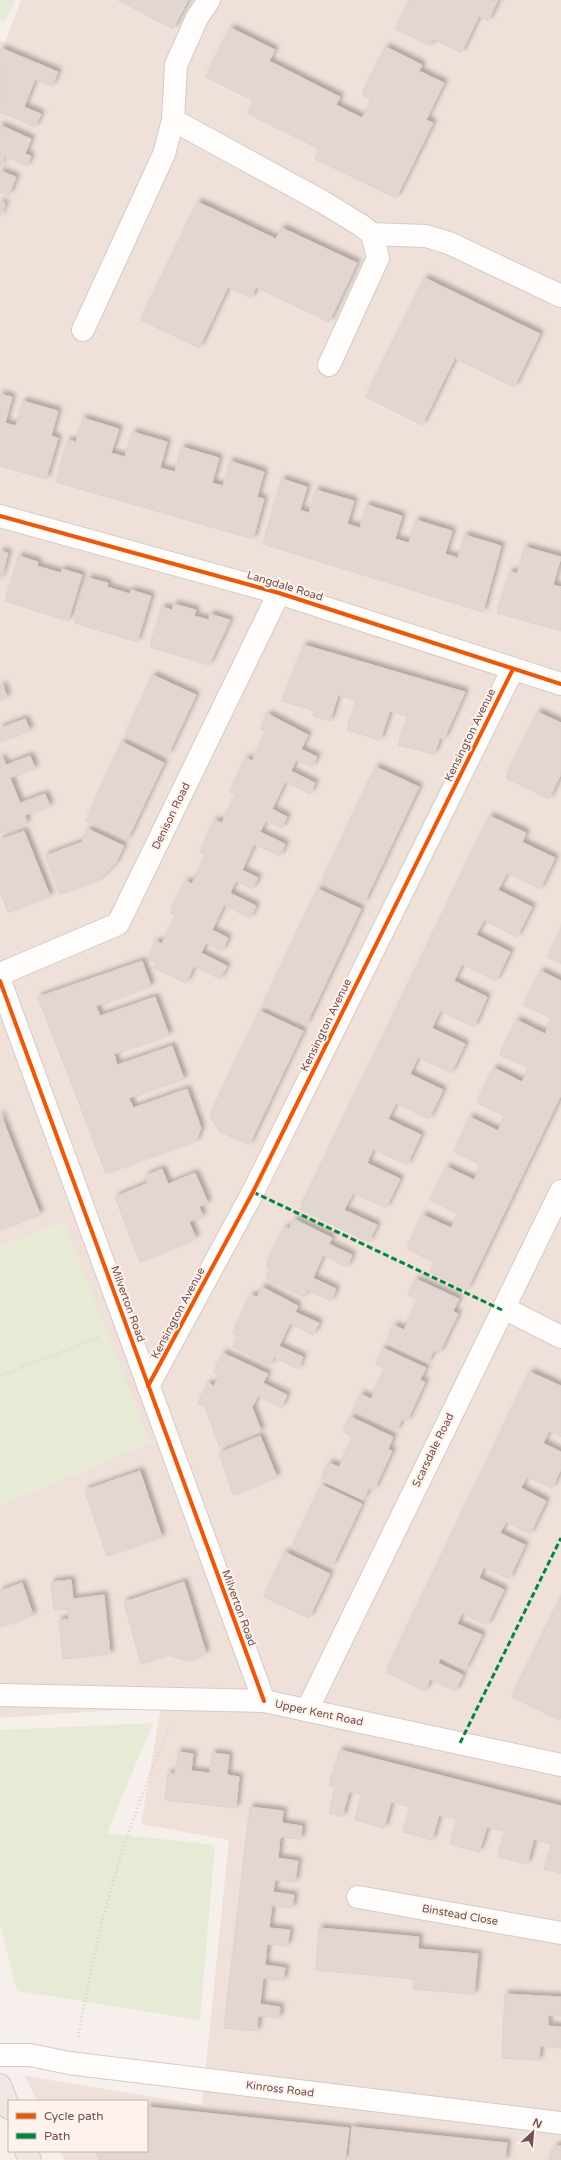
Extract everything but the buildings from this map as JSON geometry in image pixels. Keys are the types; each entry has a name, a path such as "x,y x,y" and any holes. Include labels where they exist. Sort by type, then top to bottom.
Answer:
{"highway":[{"path":"0,2085 8,2105"}],"street":[{"path":"83,330 164,154 173,120 176,65 197,18 209,0"},
{"path":"173,120 323,202 362,226 372,234 426,236 448,243 561,296"},
{"path":"329,365 378,258 372,234"},
{"name":"Langdale Road","path":"0,516 279,593 561,684"},
{"name":"Denison Road","path":"0,974 118,924 279,593"},
{"name":"Kensington Avenue","path":"148,1386 252,1192 513,669"},
{"name":"Milverton Road","path":"0,981 264,1701"},
{"name":"Scarsdale Road","path":"307,1710 561,1191"},
{"path":"504,1308 561,1337"},
{"name":"Upper Kent Road","path":"0,1695 264,1701 561,1764"},
{"name":"Binstead Close","path":"358,1897 561,1933"},
{"name":"Kinross Road","path":"0,2055 30,2055 69,2064 561,2123"}],"path":[{"path":"0,1376 126,1327"},
{"path":"78,2038 93,1960 116,1870 142,1793 181,1699"}],"shaded area":[{"path":"21,0 561,0 561,2160 64,2160 60,2152 148,2152 148,2100 37,2100 25,2076 202,2105 229,1840 141,1824 161,1707 0,1718 0,1505 150,1442 63,1223 0,1247 0,41 5,42"}],"green space":[{"path":"0,0 15,0 5,22 0,20"},
{"path":"64,1223 150,1442 0,1505 0,1247"},
{"path":"153,1723 107,1833 215,1845 200,2020 17,1991 0,1925 0,1730"}],"marked path":[{"path":"253,1192 502,1310"},
{"path":"460,1743 561,1538"}],"cycle path":[{"path":"0,516 279,593 561,684"},
{"path":"148,1386 253,1192 513,669"},
{"path":"0,981 264,1701"}]}
